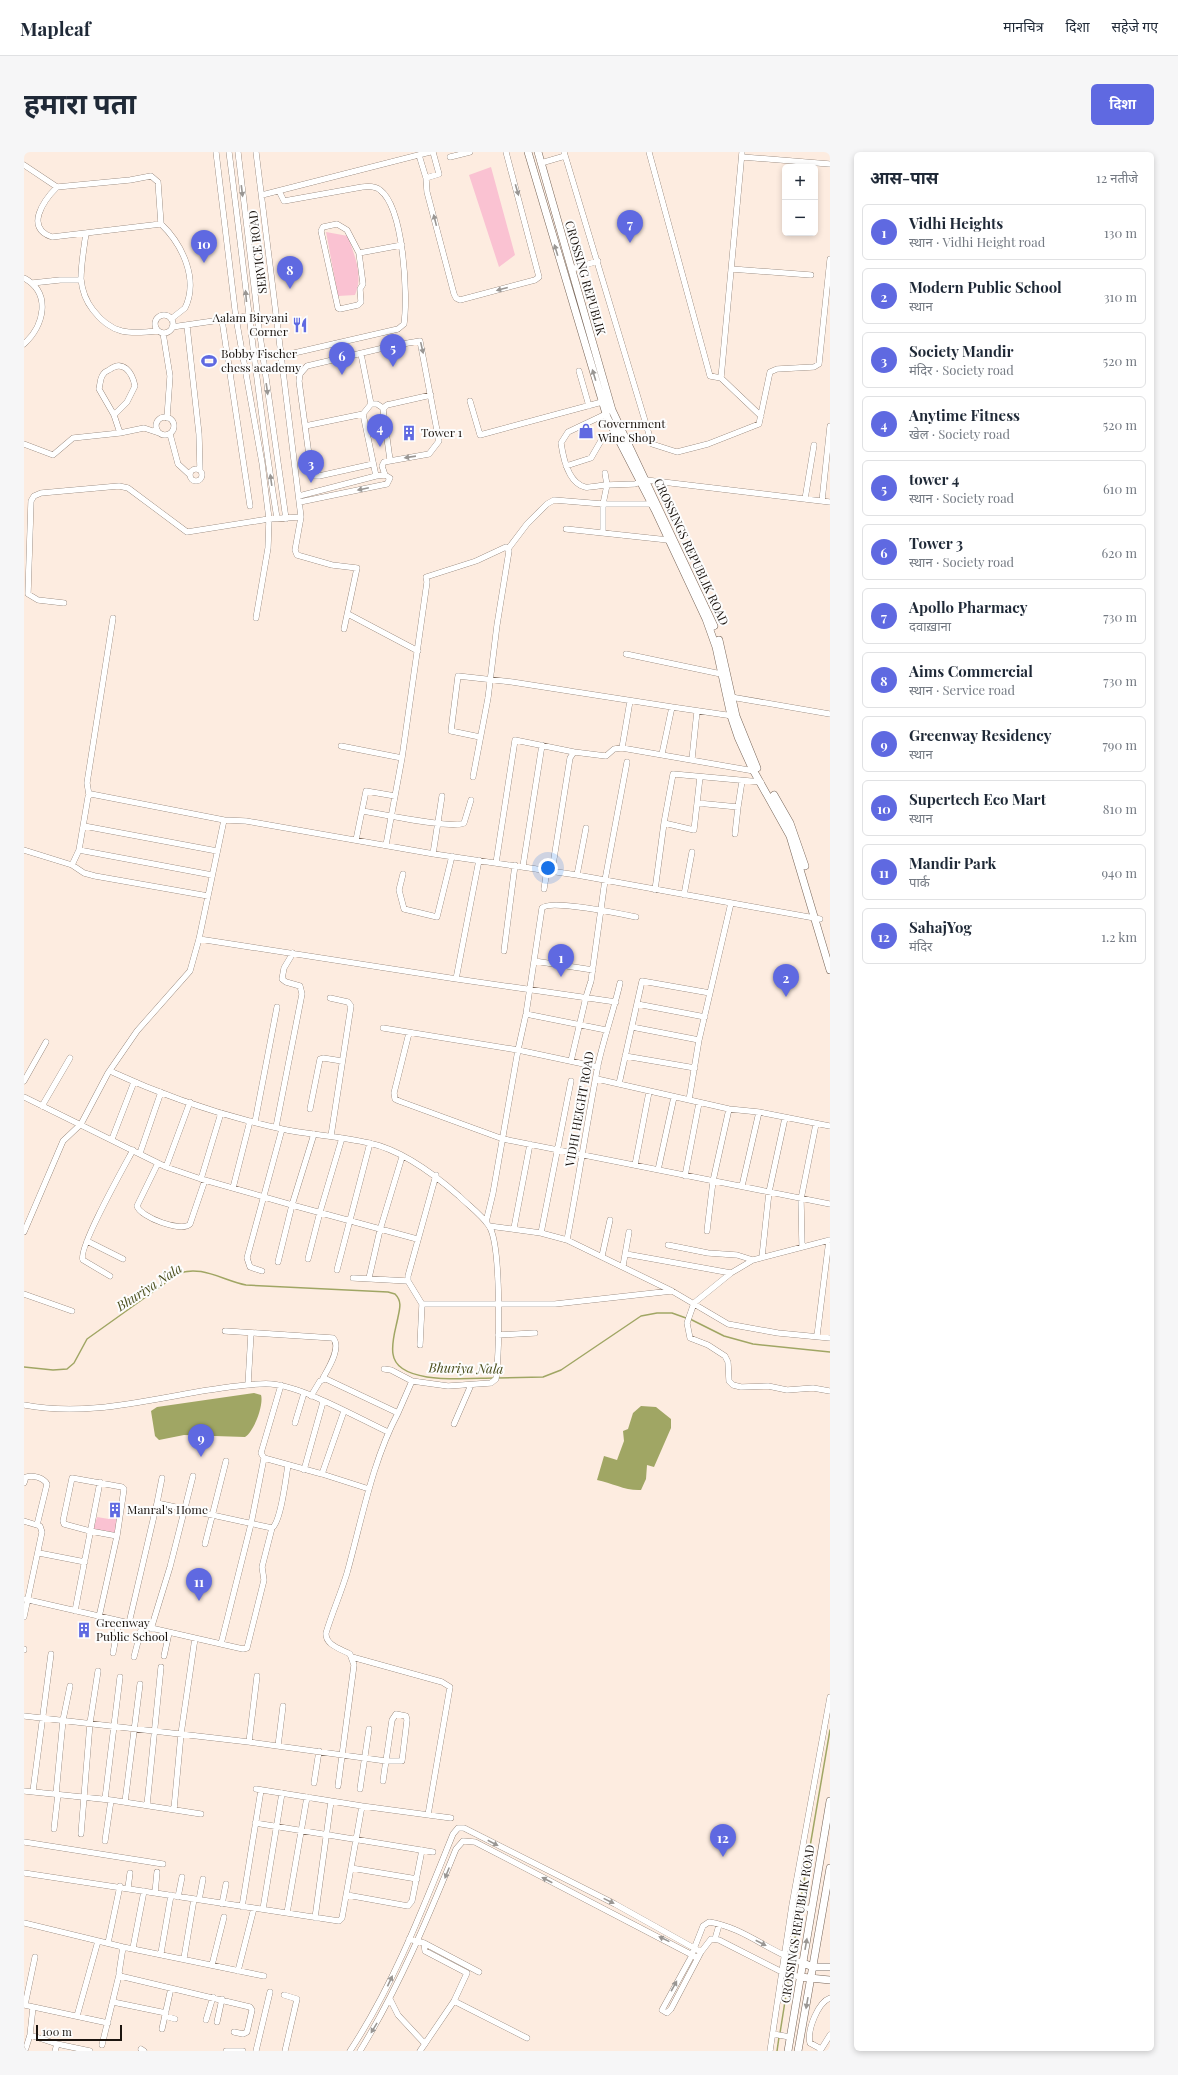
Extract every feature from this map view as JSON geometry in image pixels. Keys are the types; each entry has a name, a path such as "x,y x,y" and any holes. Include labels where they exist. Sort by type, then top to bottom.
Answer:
{"street":[{"path":"216,152 236,318 262,463 269,519 268,548 256,618"},
{"path":"229,152 242,248 248,316 277,518"},
{"path":"238,152 260,336 286,519"},
{"name":"SERVICE ROAD","path":"256,152 300,502 301,517 295,550 297,555 332,565 357,568 348,614"},
{"path":"262,195 430,152"},
{"path":"426,178 439,174 433,152"},
{"path":"452,155 470,152"},
{"path":"419,155 426,178 427,192 456,298 460,300 535,280 540,274 506,152"},
{"path":"528,152 616,434 643,480 668,540 712,633 733,716 754,771 790,836 817,918 830,970"},
{"name":"CROSSING REPUBLIK","path":"538,152 572,269 607,407"},
{"path":"649,152 710,376 721,378 761,416"},
{"path":"540,163 564,154 598,261 652,444 677,452 696,447 759,424 770,372 777,369 814,367 820,362 830,258"},
{"path":"721,378 742,154 830,164"},
{"path":"24,165 57,187 130,180 151,176 158,182 161,224 177,243 185,257 190,282 185,308 171,319"},
{"path":"57,187 43,202 38,211 37,220 40,230 45,235 52,237 161,224"},
{"path":"279,191 284,201 362,187 375,187 386,197 397,224 402,245 404,311 404,324 401,327 282,356"},
{"path":"337,224 348,230 359,253 363,284 360,289 361,302 358,305 340,309 338,308 321,231 323,227 337,224"},
{"path":"86,233 81,280 84,294 91,307 108,326 117,330 161,332 168,331 172,327 248,316"},
{"path":"359,253 402,245"},
{"path":"572,269 598,261"},
{"path":"731,269 811,275"},
{"path":"24,278 32,283 41,295 42,310 41,318 32,337 24,344"},
{"path":"32,283 60,280 81,280"},
{"path":"167,418 170,376 161,332 155,326 158,318 166,316 171,319"},
{"path":"171,319 172,327"},
{"path":"222,320 250,506"},
{"path":"160,433 156,428 157,422 161,418 167,418 172,421 174,426 170,434 178,464 190,475 193,480 199,481 202,476 200,470 199,434 187,326"},
{"path":"24,337 32,337"},
{"path":"373,464 313,476 299,381 300,374 307,366 402,344 420,342 439,441 429,454 390,460 383,464 385,475"},
{"path":"305,426 363,414 371,404 361,354"},
{"path":"114,415 127,402 135,386 131,374 127,368 121,366 111,368 102,375 99,389 114,415 120,433"},
{"path":"579,371 589,406"},
{"path":"371,404 377,404 383,408 387,405 431,395"},
{"path":"470,401 480,435 589,406 607,407"},
{"path":"387,405 383,409 383,417 390,460"},
{"path":"607,407 568,432 561,443 566,466 576,482 585,486 636,484 643,480 830,502"},
{"name":"CROSSINGS REPUBLIK ROAD","path":"607,407 710,616 722,650 732,697 733,716 757,769 782,809 796,836 817,918 830,954"},
{"path":"363,414 376,476"},
{"path":"822,501 830,426"},
{"path":"24,444 54,456 74,438 120,433 144,428 165,435 170,434"},
{"path":"566,466 591,458 602,438 616,434"},
{"path":"805,499 814,445"},
{"path":"190,475 192,470 200,470"},
{"path":"603,533 603,504 607,485 605,473"},
{"path":"299,496 376,476 385,475 390,478 387,484 300,502"},
{"path":"64,603 32,598 28,594 31,500 34,496 41,493 119,486 128,488 187,532 269,519 301,517"},
{"path":"473,777 490,680 508,549 527,524 546,504 554,500 603,504 652,504"},
{"path":"566,528 668,540"},
{"path":"386,845 402,758 418,651 428,582 426,577 476,561 503,548 508,549"},
{"path":"344,628 348,614 418,651"},
{"path":"72,865 79,850 84,826 89,795 87,783 113,618"},
{"path":"626,654 722,674"},
{"path":"480,737 451,731 458,676 733,716"},
{"path":"732,697 830,714"},
{"path":"622,748 630,701"},
{"path":"662,754 672,707"},
{"path":"692,759 697,711"},
{"path":"496,862 515,740 574,752 606,756 614,749 622,748 754,771"},
{"path":"523,866 542,745"},
{"path":"341,746 402,758"},
{"path":"544,889 550,871 570,758 574,752"},
{"path":"571,1061 593,970 604,880 627,762"},
{"path":"655,890 664,823 673,774 761,782"},
{"path":"664,823 694,830 700,777"},
{"path":"735,834 742,781"},
{"path":"356,840 366,791 395,796"},
{"path":"89,795 94,794 224,820 246,822 433,854 577,875 817,918"},
{"path":"433,854 442,796"},
{"path":"362,810 437,823 462,825 466,819 471,800"},
{"path":"698,803 738,807"},
{"path":"24,1232 60,1146 81,1124 110,1071 137,1031 190,971 199,938 224,820"},
{"path":"84,826 217,851"},
{"path":"577,875 586,828"},
{"path":"24,850 72,865 84,873 95,876 208,896"},
{"path":"79,850 212,875"},
{"path":"684,895 692,852"},
{"path":"403,874 399,890 404,909 438,917 452,856"},
{"path":"456,979 480,860"},
{"path":"504,951 515,865"},
{"path":"689,1100 699,1040 731,903"},
{"path":"487,1224 518,1050 526,1014 541,911 544,906 571,907 636,917"},
{"path":"199,938 456,979 616,1002"},
{"path":"262,1271 250,1267 247,1262 279,1128 302,994 300,986 286,982 282,979 284,968 293,953"},
{"path":"534,961 593,970"},
{"path":"620,1084 641,984 644,981 710,993"},
{"name":"VIDHI HEIGHT ROAD","path":"567,1240 584,1154 598,1066 606,1030 616,1002 620,983"},
{"path":"330,998 351,1004 331,1136"},
{"path":"637,1004 705,1017"},
{"path":"233,1188 253,1121 277,1007"},
{"path":"526,1014 606,1030"},
{"path":"632,1027 699,1040"},
{"path":"383,1028 518,1050 598,1066"},
{"path":"409,1033 394,1093 395,1099 503,1139 830,1204"},
{"path":"24,1081 46,1042"},
{"path":"626,1056 695,1068"},
{"path":"42,1106 70,1058"},
{"path":"310,1109 320,1059 323,1058 342,1061"},
{"path":"110,1071 134,1082 221,1114 279,1128 370,1143 402,1157 436,1175 487,1224 496,1251 498,1335 496,1379 491,1383 439,1386 412,1381 391,1370 384,1369"},
{"path":"597,1079 649,1092 830,1126"},
{"path":"541,1233 556,1149 571,1081"},
{"path":"112,1140 134,1082"},
{"path":"140,1154 160,1092"},
{"path":"635,1165 649,1092"},
{"path":"24,1097 166,1167 203,1180 380,1230 417,1238"},
{"path":"658,1170 674,1097"},
{"path":"166,1167 190,1102"},
{"path":"685,1176 699,1102"},
{"path":"707,1231 713,1181 729,1108"},
{"path":"742,1186 759,1112"},
{"path":"158,1163 137,1206 139,1210 155,1220 181,1228 188,1227 203,1180 221,1114"},
{"path":"762,1257 769,1192 785,1118"},
{"path":"802,1246 801,1199 816,1124"},
{"path":"278,1262 292,1205 314,1134"},
{"path":"308,1259 342,1138"},
{"path":"336,1270 370,1143"},
{"path":"514,1228 530,1144"},
{"path":"110,1276 82,1259 82,1255 87,1241 133,1150"},
{"path":"369,1278 380,1230 402,1157"},
{"path":"420,1344 422,1304 408,1281 417,1238 436,1175"},
{"path":"602,1256 610,1220"},
{"path":"487,1224 541,1233 567,1240 672,1291 728,1324 778,1333 830,1338"},
{"path":"623,1266 629,1232"},
{"path":"817,1336 829,1240 753,1260 731,1273 694,1303 687,1321 687,1330 690,1338 708,1345 727,1358 729,1381 733,1385 741,1387 768,1386 787,1390 813,1388 830,1391"},
{"path":"87,1241 123,1259"},
{"path":"668,1245 708,1253 730,1254 753,1260"},
{"path":"626,1254 731,1273"},
{"path":"353,1278 408,1281"},
{"path":"422,1304 555,1304 672,1291"},
{"path":"24,1294 72,1311"},
{"path":"225,1331 334,1339 335,1348 323,1378 311,1396"},
{"path":"248,1385 251,1333"},
{"path":"498,1335 535,1334"},
{"path":"323,1378 398,1413"},
{"path":"412,1381 388,1432 369,1489 347,1574 326,1633 327,1640 330,1643 352,1657 442,1682 450,1686 428,1815"},
{"path":"24,1405 59,1409 109,1407 248,1385 281,1385 311,1396 388,1432"},
{"path":"221,1644 250,1524 264,1458 261,1453 281,1385"},
{"path":"454,1424 472,1385"},
{"path":"295,1423 304,1393"},
{"path":"304,1470 323,1402"},
{"path":"322,1474 344,1411"},
{"path":"264,1458 369,1489"},
{"path":"205,1544 226,1461"},
{"path":"26,1600 169,1633 243,1649 247,1648 264,1580 262,1567 272,1528 275,1526 279,1514 288,1465"},
{"path":"24,1483 26,1477 30,1476 42,1479 47,1484 37,1525"},
{"path":"152,1629 170,1567 193,1476"},
{"path":"99,1616 117,1536 124,1489 122,1487 100,1482 74,1478 71,1480 64,1523 90,1531 117,1536"},
{"path":"129,1623 162,1478"},
{"path":"75,1611 100,1482"},
{"path":"157,1503 272,1528"},
{"path":"24,1522 41,1527 42,1532 39,1553 26,1600 24,1617"},
{"path":"39,1553 85,1562"},
{"path":"113,1653 119,1621"},
{"path":"134,1657 142,1626"},
{"path":"164,1656 169,1633"},
{"path":"174,1809 181,1734 195,1638"},
{"path":"33,1791 51,1654"},
{"path":"338,1786 354,1665 352,1657"},
{"path":"147,1805 161,1666"},
{"path":"81,1834 90,1723 98,1671"},
{"path":"249,1742 257,1676"},
{"path":"105,1841 114,1726 120,1677"},
{"path":"125,1802 140,1684"},
{"path":"54,1829 63,1720 70,1686"},
{"path":"770,2051 787,1958 792,1905 830,1697"},
{"path":"278,1746 282,1706"},
{"path":"24,1716 154,1730 386,1761 402,1761 407,1720 404,1715 396,1714 392,1718 386,1761 383,1781"},
{"path":"360,1789 369,1729"},
{"path":"314,1783 319,1751"},
{"path":"242,1907 255,1823 258,1789 362,1806 451,1818"},
{"path":"24,1791 125,1802 202,1814"},
{"path":"263,1909 282,1793"},
{"path":"288,1913 307,1797"},
{"path":"315,1918 332,1801"},
{"name":"CROSSINGS REPUBLIK ROAD","path":"788,2051 788,2037 797,1976 801,1963 809,1908 830,1801"},
{"path":"24,1873 120,1886 197,1900 315,1918 341,1920 347,1895 362,1806"},
{"path":"255,1823 433,1852"},
{"path":"350,2051 376,2010 409,1939 445,1853 458,1828 464,1828 701,1952"},
{"path":"360,2051 390,1999 417,1943 454,1855 463,1841 475,1842 698,1958"},
{"path":"24,1842 163,1864"},
{"path":"347,1895 408,1906 412,1901 422,1850"},
{"path":"445,1853 454,1855"},
{"path":"351,1868 417,1879"},
{"name":"CROSSINGS REPUBLIK ROAD","path":"798,2051 830,1868"},
{"path":"155,1892 157,1872"},
{"path":"128,1888 130,1873"},
{"path":"161,1953 174,1896 182,1877"},
{"path":"184,1958 203,1879"},
{"path":"222,1904 226,1884"},
{"path":"108,1943 120,1886"},
{"path":"577,1895 581,1888"},
{"path":"133,1948 144,1891"},
{"path":"792,1905 809,1908"},
{"path":"238,1970 254,1908"},
{"path":"212,1965 224,1917"},
{"path":"830,1968 813,1967 787,1958 762,1943 711,1922 706,1923 692,1954 663,2008 664,2013 669,2012 701,1952 709,1941 715,1939 784,1973 811,1979 830,1980"},
{"path":"24,1923 122,1947 161,1953 264,1976"},
{"path":"715,1939 719,1925"},
{"path":"409,1939 417,1943 424,1944 479,1972"},
{"path":"77,2016 98,1941"},
{"path":"420,2051 454,2001 467,1973 425,1951 424,1944"},
{"path":"102,2045 119,1975 122,1947"},
{"path":"36,1957 24,2005 108,2023"},
{"path":"119,1975 249,2005 251,2008 246,2033 234,2032"},
{"path":"162,2029 171,1988"},
{"path":"256,2051 270,1992"},
{"path":"284,1995 296,1999 285,2051"},
{"path":"206,2020 213,1997"},
{"path":"830,1998 824,2001 817,2009 810,2036 810,2043 821,2050 830,2035"},
{"path":"217,2022 222,1999"},
{"path":"390,1999 398,2014 425,2044"},
{"path":"454,2001 527,2038"},
{"path":"113,2002 165,2014 175,2019"},
{"path":"25,2051 30,2035 33,2007"},
{"path":"376,2010 382,2014"},
{"path":"774,2034 788,2037"},
{"path":"30,2035 57,2044 86,2051"},
{"path":"55,2051 57,2044"},
{"path":"226,2051 243,2051"}],"shaded area":[{"path":"491,167 515,255 499,267 469,175"},
{"path":"326,232 348,236 357,265 359,280 355,295 338,296"},
{"path":"254,1393 261,1395 262,1399 260,1411 252,1430 245,1437 184,1435 159,1440 155,1436 151,1411 157,1407"},
{"path":"641,1406 656,1407 671,1419 671,1428 654,1467 647,1465 646,1479 641,1490 624,1488 597,1480 604,1456 617,1460 624,1441 623,1431 628,1429 633,1413"},
{"path":"109,1515 118,1516 116,1534 93,1530 97,1517 109,1519"}],"waterway":[{"name":"Bhuriya Nala","path":"24,1367 53,1370 67,1369 74,1363 87,1339 178,1274 186,1271 195,1271 212,1274 246,1285 388,1292 395,1294 399,1299 400,1305 394,1335 393,1354 398,1364 407,1371 420,1376 453,1379 494,1378"},
{"name":"Bhuriya Nala","path":"497,1378 543,1377 561,1370 641,1316 657,1313 672,1313 686,1318"},
{"name":"Bhuriya Nala","path":"690,1319 724,1336 753,1344 830,1352"},
{"path":"800,1905 830,1730"},
{"path":"792,1956 800,1909"},
{"path":"789,1972 791,1960"},
{"path":"780,2033 789,1976"},
{"path":"777,2051 779,2037"}],"place":[{"name":"Apollo Pharmacy","path":"630,243"},
{"name":"Supertech Eco Mart","path":"204,263"},
{"name":"Aims Commercial","path":"290,289"},
{"name":"Aalam Biryani Corner","path":"300,325"},
{"name":"Bobby Fischer chess academy","path":"209,361"},
{"name":"tower 4","path":"393,367"},
{"name":"Tower 3","path":"342,375"},
{"name":"Government Wine Shop","path":"586,431"},
{"name":"Tower 1","path":"409,433"},
{"name":"Anytime Fitness","path":"380,447"},
{"name":"Society Mandir","path":"311,483"},
{"name":"Vidhi Heights","path":"561,977"},
{"name":"Modern Public School","path":"786,997"},
{"name":"Greenway Residency","path":"201,1457"},
{"name":"Manral's Home","path":"115,1510"},
{"name":"Mandir Park","path":"199,1601"},
{"name":"Greenway Public School","path":"84,1630"},
{"name":"SahajYog","path":"723,1857"}]}
